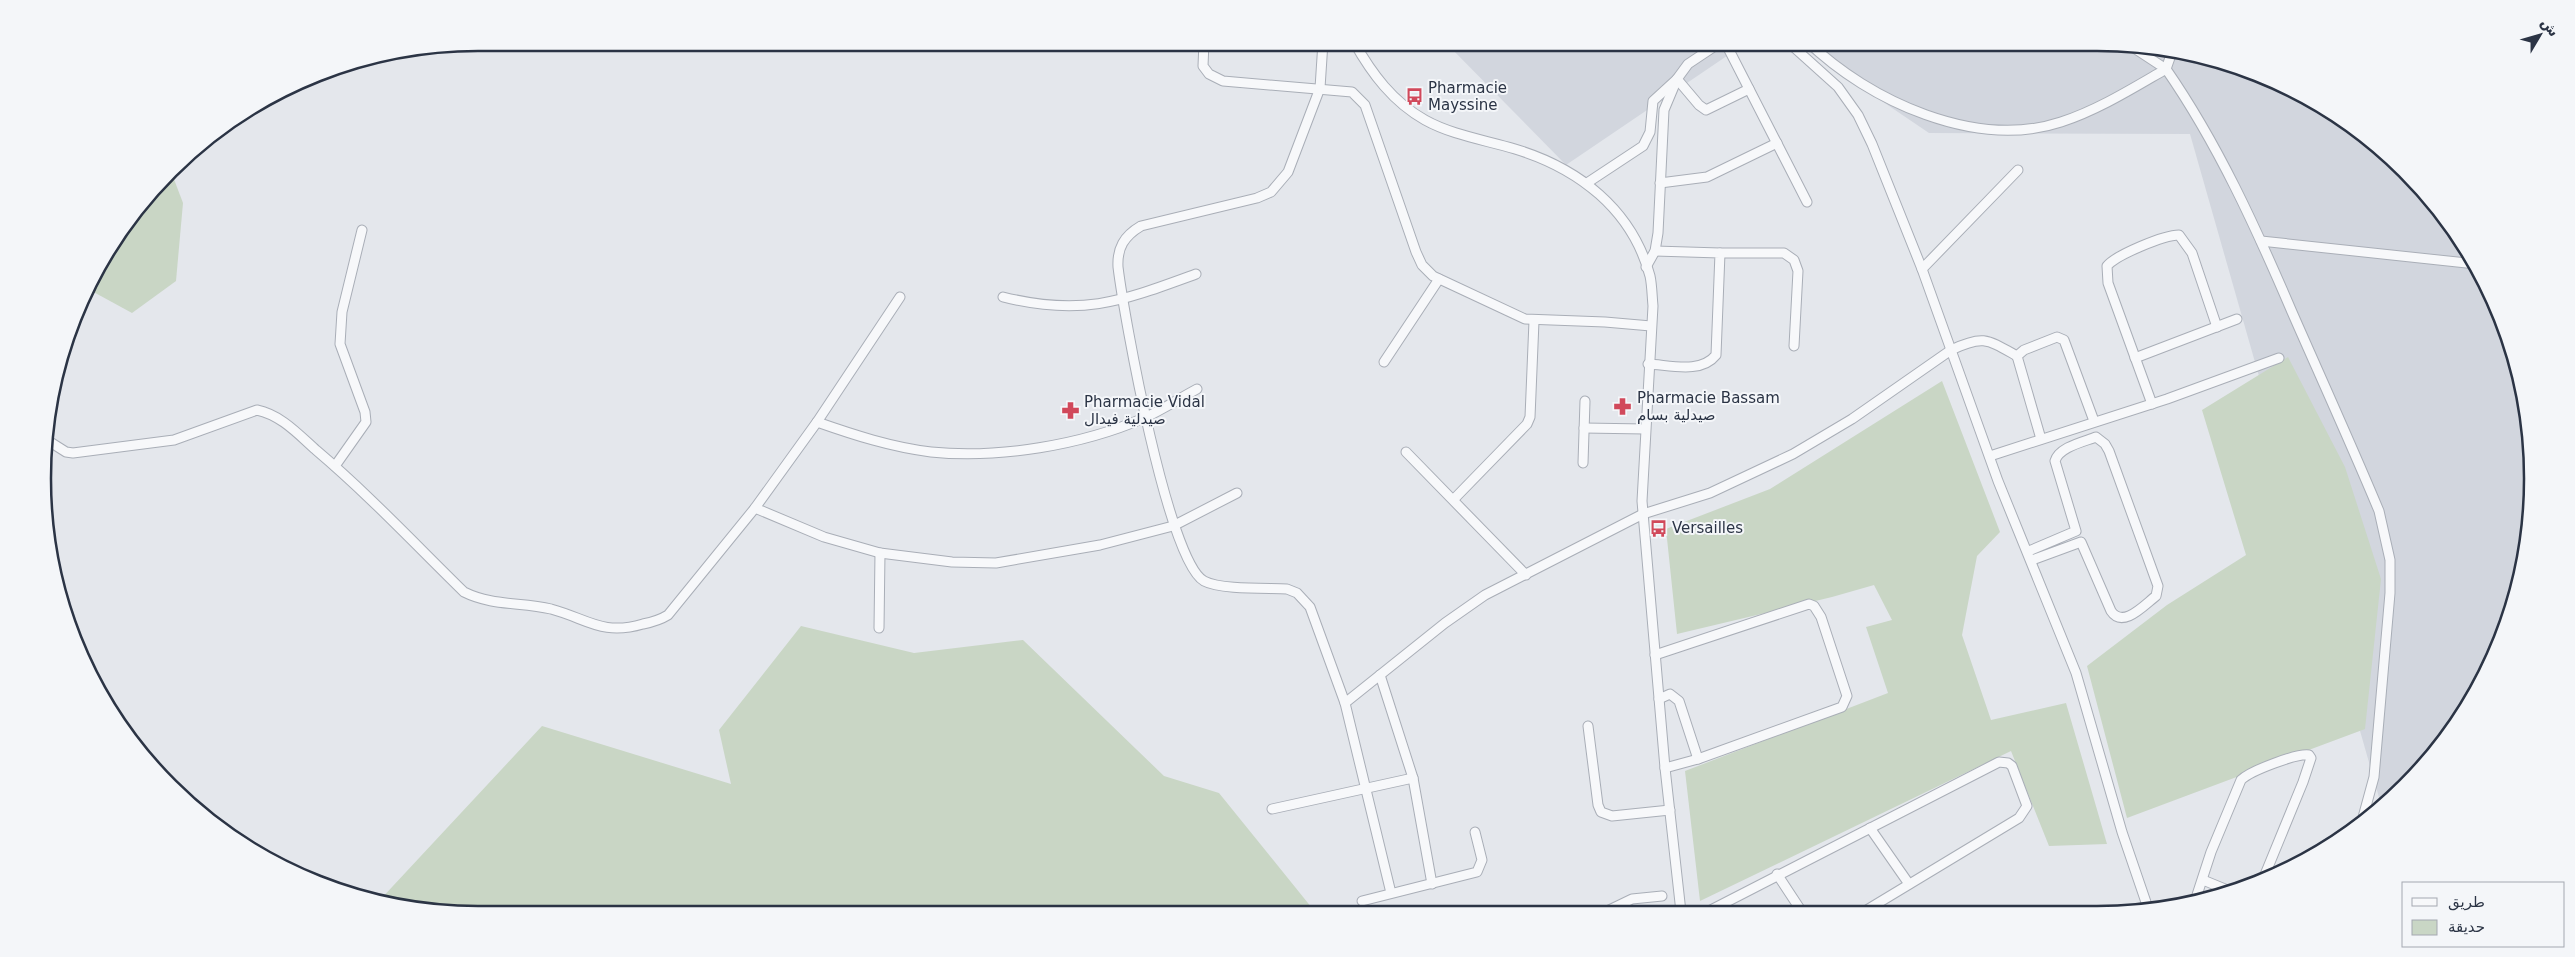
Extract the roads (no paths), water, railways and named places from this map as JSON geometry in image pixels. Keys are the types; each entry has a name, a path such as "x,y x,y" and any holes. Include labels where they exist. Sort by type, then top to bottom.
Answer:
{"street":[{"path":"1204,51 1203,66 1209,74 1223,81 1352,92 1365,105 1418,258 1429,274 1508,312 1534,321 1605,322 1651,326"},
{"path":"1322,51 1320,88 1288,172 1271,192 1244,201 1141,226 1131,232 1117,252 1122,300 1146,417 1173,526 1195,573 1205,581 1218,585 1288,590 1301,596 1310,607 1345,703 1391,893"},
{"path":"1359,51 1371,72 1392,96 1425,120 1479,140 1543,159 1587,183 1618,214 1634,239 1650,277 1653,306 1648,364 1643,514 1665,768 1680,906"},
{"path":"1587,183 1643,146 1650,132 1653,101 1677,79 1688,64 1708,51"},
{"path":"1730,51 1807,202"},
{"path":"1798,51 1838,87 1858,115 1922,268 1990,456 2076,673 2122,832 2146,903"},
{"path":"1817,51 1828,61 1876,92 1927,116 1983,129 2022,128 2061,122 2123,93 2166,69 2170,58"},
{"path":"2143,54 2166,69 2189,102 2212,142 2261,242 2379,511 2390,560 2390,593 2378,745 2374,777 2365,811"},
{"path":"1677,79 1699,105 1706,110 1749,89"},
{"path":"1646,267 1655,251 1664,110 1677,79"},
{"path":"1660,183 1707,177 1777,143"},
{"path":"1922,268 2018,170"},
{"path":"335,466 366,422 365,412 340,344 342,312 362,230"},
{"path":"2152,404 2108,283 2107,266 2111,262 2139,248 2173,235 2179,235 2192,253 2217,327"},
{"path":"2261,242 2466,263"},
{"path":"1655,251 1784,253 1794,260 1798,271 1794,346"},
{"path":"1648,364 1701,366 1709,363 1716,355 1720,252"},
{"path":"1003,297 1028,304 1068,307 1094,306 1122,300 1196,274"},
{"path":"1384,362 1439,279"},
{"path":"53,444 66,452 74,453 174,440 257,410 270,413 283,421 335,466 464,592 477,598 497,602 550,609 613,630 661,620 668,615 754,508 817,422 900,298"},
{"path":"2135,358 2237,319"},
{"path":"1454,499 1526,424 1530,417 1534,321"},
{"path":"2016,356 2024,350 2057,337 2064,340 2094,421"},
{"path":"1345,703 1485,595 1643,514 1710,493 1793,454 1873,405 1951,350 1967,343 1989,340 2016,356 2041,439"},
{"path":"1990,456 2094,421 2152,404 2278,358"},
{"path":"817,422 880,442 932,452 1016,451 1109,431 1146,417 1197,388"},
{"path":"1583,463 1585,400"},
{"path":"1584,428 1645,429"},
{"path":"2096,438 2100,440 2109,451 2158,586 2156,596 2129,616 2120,619 2114,616 2111,611 2081,542 2030,556 2076,531 2055,461 2056,456 2068,448 2096,438"},
{"path":"1406,452 1454,499 1526,575"},
{"path":"754,508 824,537 880,553 952,562 996,563 1100,545 1173,526 1236,493"},
{"path":"880,553 880,628"},
{"path":"1655,655 1803,605 1814,606 1821,617 1847,696 1842,707 1698,759 1665,768"},
{"path":"1380,675 1413,778 1432,884"},
{"path":"1659,699 1670,694 1679,701 1698,759"},
{"path":"1588,726 1598,805 1602,812 1612,816 1670,810"},
{"path":"2198,893 2211,852 2241,780 2247,774 2300,755 2309,755 2311,758 2304,782 2267,870"},
{"path":"1718,906 1998,762 2008,763 2012,766 2027,806 2025,812 2019,818 1873,906"},
{"path":"1272,809 1366,790 1413,778"},
{"path":"1870,828 1909,884"},
{"path":"1362,901 1477,872 1482,860 1475,832"},
{"path":"1778,874 1798,906"},
{"path":"2203,880 2220,887"},
{"path":"1619,906 1632,899 1662,896"}],"place":[{"name":"Pharmacie Mayssine","path":"1414,97"},
{"name":"Pharmacie Bassam صيدلية بسام","path":"1623,407"},
{"name":"Pharmacie Vidal صيدلية فيدال","path":"1070,411"},
{"name":"Versailles","path":"1658,528"}]}
